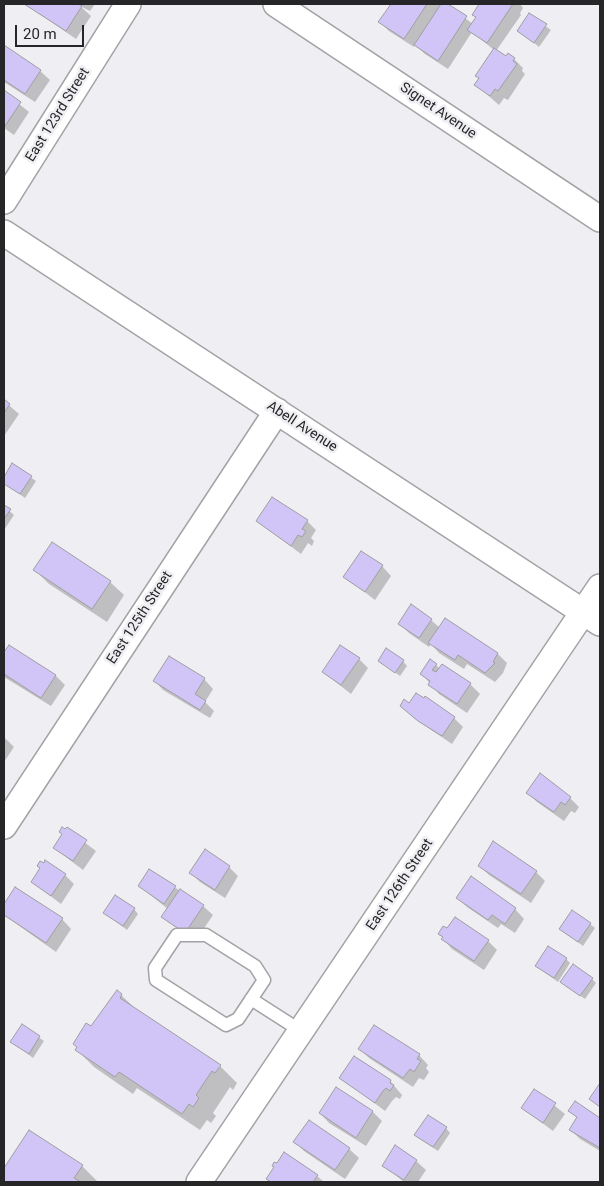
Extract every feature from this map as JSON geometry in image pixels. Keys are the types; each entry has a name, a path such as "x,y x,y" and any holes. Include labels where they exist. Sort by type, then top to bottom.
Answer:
{"street":[{"name":"East 123rd Street","path":"4,201 128,4"},
{"name":"Signet Avenue","path":"276,4 600,219"},
{"name":"Abell Avenue","path":"4,233 592,617"},
{"name":"East 125th Street","path":"4,826 277,410"},
{"name":"East 126th Street","path":"198,1182 301,1031 592,617 600,587"}],"lane":[{"path":"206,934 255,966 264,980 251,999 238,1020 226,1025 156,980 155,968 177,935 206,934"},
{"path":"251,999 301,1031"}],"building":[{"path":"24,4 78,4 82,6 66,31"},
{"path":"391,4 427,4 404,39 378,22"},
{"path":"441,4 448,4 467,16 438,61 414,45"},
{"path":"479,4 513,4 487,43 467,30 476,17 472,15"},
{"path":"529,13 547,24 534,43 517,31"},
{"path":"4,45 41,70 25,94 4,80"},
{"path":"494,48 506,56 508,53 515,58 513,61 517,64 498,91 495,89 490,96 474,85 479,78 475,76"},
{"path":"4,90 21,102 5,126 4,126"},
{"path":"4,399 10,404 4,413"},
{"path":"12,463 32,476 20,494 4,484 4,477"},
{"path":"272,497 308,520 302,529 306,531 302,537 298,535 291,546 256,521"},
{"path":"4,505 11,509 4,519"},
{"path":"52,542 111,581 92,609 33,570"},
{"path":"361,551 383,565 365,592 343,577"},
{"path":"411,604 432,619 419,638 398,624"},
{"path":"445,618 498,653 493,662 495,663 485,673 458,655 455,660 428,643"},
{"path":"9,645 56,675 41,698 4,674 4,652"},
{"path":"340,645 360,658 341,685 322,672"},
{"path":"386,648 404,660 395,673 378,661"},
{"path":"169,656 205,678 195,694 206,701 200,710 153,681"},
{"path":"430,659 437,664 432,670 436,672 442,664 471,683 457,704 428,685 430,681 420,674"},
{"path":"416,693 424,698 425,696 455,717 442,736 418,721 400,706 404,699 409,703"},
{"path":"540,773 571,797 565,805 561,802 554,812 526,793"},
{"path":"62,827 65,829 67,827 87,840 73,861 53,848 62,834 59,832"},
{"path":"493,841 537,871 521,894 478,866"},
{"path":"205,849 230,866 215,890 189,873"},
{"path":"45,860 66,874 51,896 31,882 40,868 37,866 40,861 44,863"},
{"path":"149,869 176,886 164,904 138,886"},
{"path":"471,876 516,908 505,924 492,915 488,920 456,898"},
{"path":"15,887 63,918 46,943 4,915 4,904"},
{"path":"180,889 204,905 185,933 161,917"},
{"path":"115,895 135,908 123,926 103,913"},
{"path":"572,910 591,923 578,942 559,929"},
{"path":"455,917 489,940 474,961 441,939 443,937 438,934 443,926 447,928"},
{"path":"548,946 567,958 554,978 535,966"},
{"path":"573,964 593,978 580,996 560,982"},
{"path":"117,990 122,994 120,998 221,1065 215,1073 212,1071 196,1095 199,1098 193,1107 189,1104 182,1114 119,1072 115,1077 75,1050 77,1047 73,1044 86,1023 91,1026"},
{"path":"22,1024 40,1036 29,1054 10,1042"},
{"path":"374,1025 420,1054 417,1059 421,1061 414,1072 410,1069 403,1078 358,1049"},
{"path":"354,1056 391,1080 390,1083 394,1085 390,1091 386,1088 375,1103 339,1078"},
{"path":"600,1083 600,1107 589,1099"},
{"path":"336,1087 373,1111 356,1138 319,1113"},
{"path":"534,1089 556,1103 543,1123 521,1108"},
{"path":"575,1101 600,1118 600,1148 569,1130 577,1117 568,1111"},
{"path":"428,1115 447,1127 433,1147 414,1135"},
{"path":"309,1120 350,1148 335,1170 293,1142"},
{"path":"29,1130 83,1165 74,1178 81,1182 4,1182 4,1168"},
{"path":"395,1145 417,1160 404,1180 382,1166"},
{"path":"284,1152 318,1175 313,1182 271,1182 266,1179 274,1167 272,1166 274,1162 277,1163"}]}
